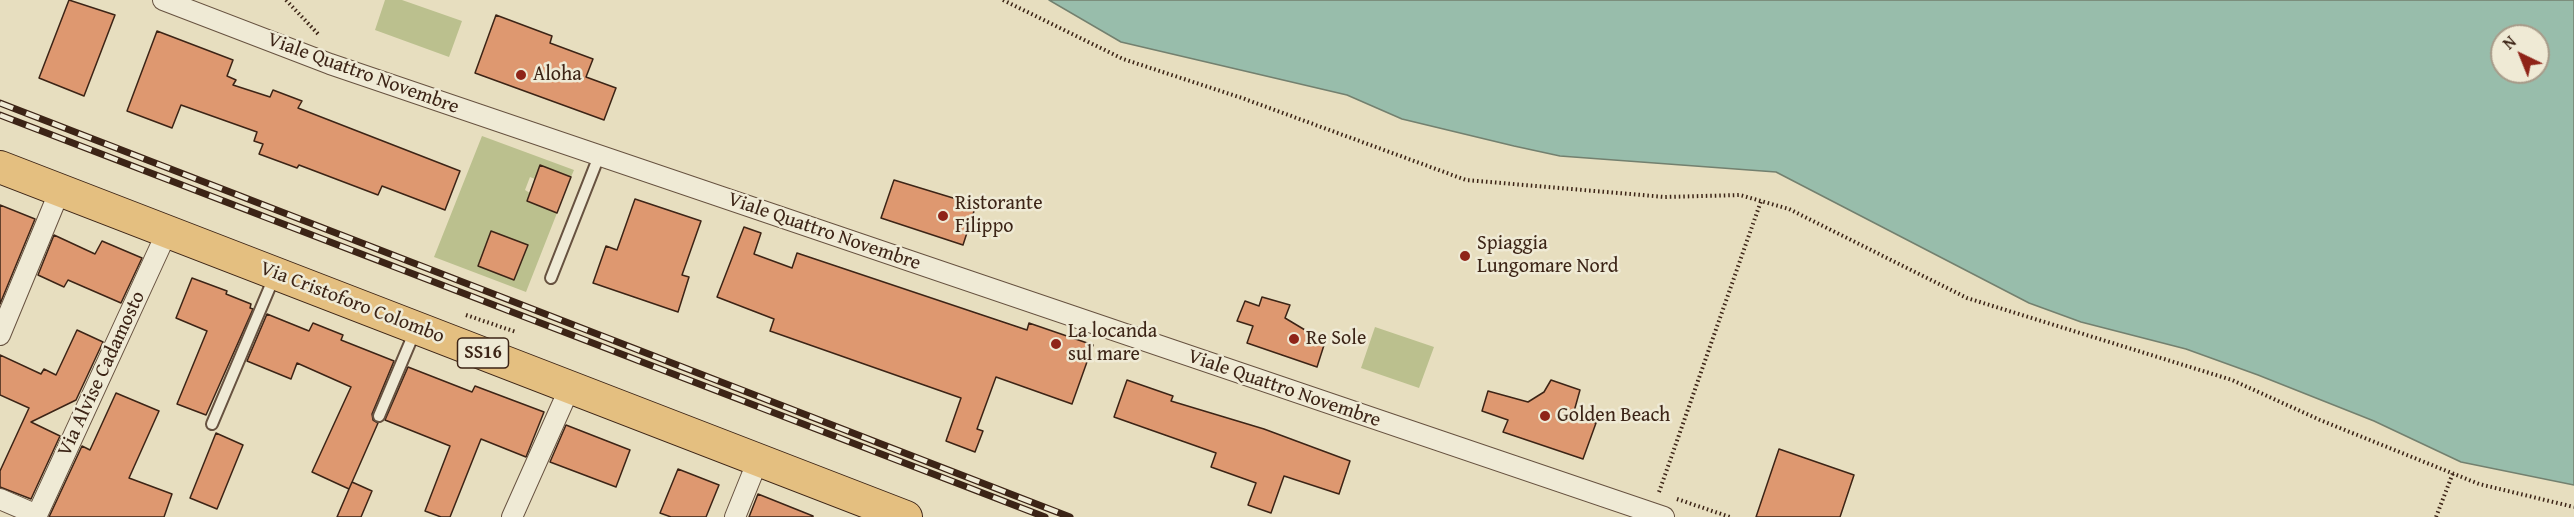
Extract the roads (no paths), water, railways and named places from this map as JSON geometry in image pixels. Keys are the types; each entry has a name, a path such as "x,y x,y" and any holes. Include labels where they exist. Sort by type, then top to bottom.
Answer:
{"main road":[{"name":"Via Cristoforo Colombo","path":"0,167 906,517"}],"street":[{"name":"Viale Quattro Novembre","path":"163,0 330,64 1664,517"},
{"path":"0,335 60,190"},
{"name":"Via Alvise Cadamosto","path":"0,499 39,516 167,232"},
{"path":"512,517 570,387"},
{"path":"735,517 758,460"}],"lane":[{"path":"552,278 599,156"},
{"path":"212,424 276,273"},
{"path":"379,417 417,328"}],"railway":[{"path":"0,103 1070,517"},
{"path":"0,115 1045,517"}],"place":[{"name":"Aloha","path":"521,75"},
{"name":"Ristorante Filippo","path":"943,216"},
{"name":"Spiaggia Lungomare Nord","path":"1465,256"},
{"name":"Re Sole","path":"1294,339"},
{"name":"La locanda sul mare","path":"1056,344"},
{"name":"Golden Beach","path":"1545,416"}]}
